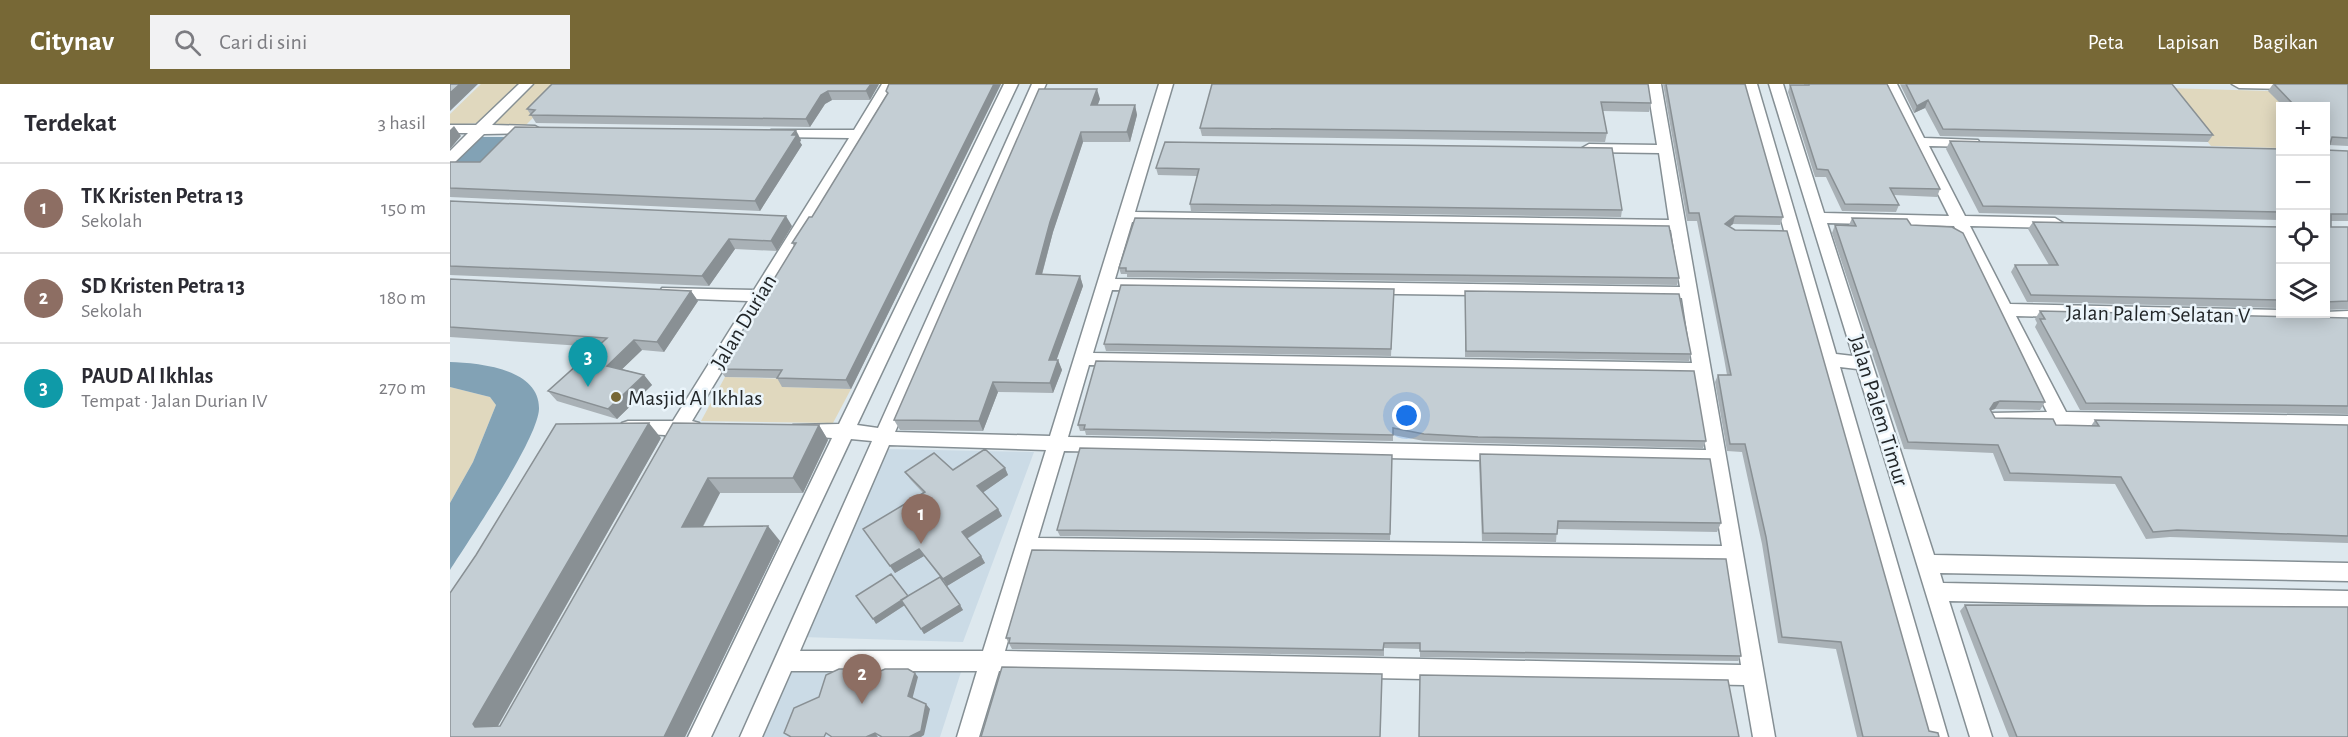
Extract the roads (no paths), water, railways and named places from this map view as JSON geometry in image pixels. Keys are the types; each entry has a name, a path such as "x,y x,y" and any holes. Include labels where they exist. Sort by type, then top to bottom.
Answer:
{"street":[{"path":"450,159 526,84"},
{"name":"Jalan Durian","path":"662,458 759,296 800,219 889,84"},
{"path":"699,737 1011,84"},
{"path":"751,737 1039,84"},
{"path":"968,737 1126,217 1154,142 1166,84"},
{"path":"1654,84 1764,737"},
{"name":"Jalan Palem Timur","path":"1750,84 1937,737"},
{"name":"Jalan Palem Timur","path":"1776,84 1866,364 1981,737"},
{"path":"1890,84 2059,417"},
{"path":"2239,84 2304,85"},
{"path":"450,129 550,130"},
{"path":"764,133 858,134"},
{"path":"1919,142 1989,144"},
{"path":"1571,148 1665,149"},
{"path":"1126,217 1678,225"},
{"path":"1820,218 2066,223"},
{"path":"1773,232 1793,232"},
{"path":"1106,284 1689,293"},
{"path":"652,291 759,296"},
{"name":"Jalan Palem Selatan V","path":"2004,310 2348,317"},
{"path":"1083,359 1702,369"},
{"path":"1830,360 1866,364"},
{"path":"1996,418 2059,417 2348,423"},
{"path":"610,428 713,428"},
{"path":"780,429 845,431 899,440 1717,458"},
{"path":"1026,546 1733,555"},
{"path":"1928,564 2348,572"},
{"path":"1936,592 2348,600"},
{"path":"784,661 991,661 1753,675"}],"water":[{"path":"481,137 523,137 492,168 450,166"},
{"path":"450,362 491,366 519,376 537,395 539,409 536,423 515,465 450,570 450,503 473,462 496,405 490,397 450,387"}],"place":[{"name":"PAUD Al Ikhlas","path":"588,387"},
{"name":"Masjid Al Ikhlas","path":"616,397"},
{"name":"TK Kristen Petra 13","path":"921,544"},
{"name":"SD Kristen Petra 13","path":"862,704"}]}
